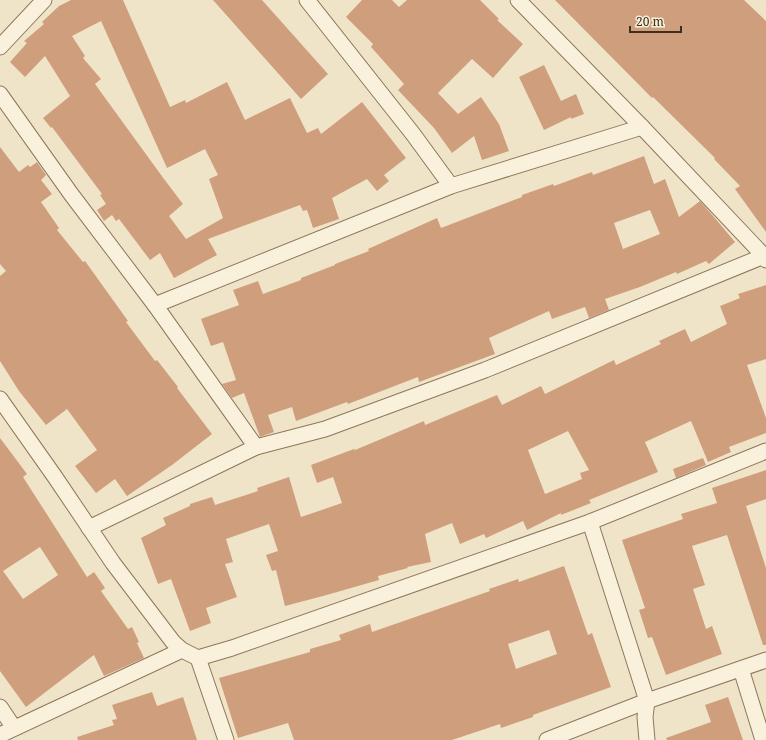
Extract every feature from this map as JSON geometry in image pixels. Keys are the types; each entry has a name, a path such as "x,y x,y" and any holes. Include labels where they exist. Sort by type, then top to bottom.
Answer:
{"street":[{"path":"0,47 44,0"},
{"path":"307,0 414,134 450,186"},
{"path":"89,528 256,447 325,429 486,370 765,257 642,127 518,0"},
{"path":"0,94 71,194 155,305 256,447"},
{"path":"155,305 450,186 642,127"},
{"path":"0,399 113,564 173,642 182,650 198,658 239,646 590,522 766,451"},
{"path":"590,522 647,701 647,740"},
{"path":"0,707 7,731 182,650"},
{"path":"198,658 226,740"},
{"path":"547,740 647,701 766,660"},
{"path":"742,669 763,740"}],"building":[{"path":"71,0 123,0 170,107 185,100 186,103 227,82 245,120 290,98 307,133 318,128 321,134 362,102 406,158 384,175 389,181 377,191 367,179 332,198 339,219 313,228 307,210 303,211 300,205 208,239 217,255 174,278 160,253 150,260 119,219 116,221 112,215 104,221 97,210 106,204 100,195 102,194 52,127 51,128 43,118 70,96 45,56 25,77 10,62 27,43 24,41 44,24 42,22 59,6","holes":["101,21 167,168 205,149 218,175 209,179 223,218 186,239 169,216 183,204 95,84 101,79 83,58 85,56 72,36"]},
{"path":"213,0 262,0 328,74 301,99"},
{"path":"362,0 392,0 399,7 407,0 480,0 499,19 497,20 523,44 493,78 472,59 438,93 458,114 481,97 499,124 509,151 482,160 474,136 452,153 434,128 398,90 404,84 371,47 373,44 346,17"},
{"path":"555,0 744,0 766,21 766,232 735,189 740,186 714,159 715,158 653,97 652,98"},
{"path":"544,65 561,101 576,94 584,114 571,119 571,117 544,130 519,77"},
{"path":"0,147 19,172 28,165 30,167 37,162 46,175 41,180 52,194 41,202 59,228 57,230 83,262 85,261 128,321 126,322 155,361 157,360 178,387 177,388 212,434 172,465 127,496 115,479 96,493 75,466 97,450 67,409 46,425 19,391 0,361 0,276 6,271 0,264"},
{"path":"644,156 654,184 665,179 679,217 700,201 735,242 709,264 706,261 677,274 676,272 640,287 605,299 609,310 589,318 585,307 552,319 549,311 489,338 495,354 419,382 418,377 348,404 347,402 296,421 292,407 268,415 274,432 260,437 244,393 232,398 222,384 236,380 223,342 211,346 201,319 239,305 233,290 258,281 263,294 301,280 301,278 369,251 368,249 437,218 441,228 553,184 554,186 592,172 593,175","holes":["650,210 660,234 623,249 614,223"]},
{"path":"766,285 766,359 747,365 766,418 766,433 729,447 731,452 708,462 691,421 645,442 658,472 589,500 591,503 561,515 561,513 527,530 523,521 486,538 484,534 460,544 452,523 425,534 431,562 407,567 408,568 378,576 379,580 285,606 276,570 272,571 266,555 278,551 269,524 226,539 233,562 225,564 237,597 206,608 211,623 190,631 171,579 158,584 141,538 166,525 163,518 190,506 190,504 212,497 215,505 258,491 257,488 289,477 301,517 342,503 333,477 317,483 311,465 354,449 355,450 424,421 425,425 497,395 502,405 541,386 545,394 614,360 616,365 661,344 659,341 685,329 691,342 727,324 720,306 740,298 738,294","holes":["568,431 589,470 580,473 582,479 545,494 528,450"]},
{"path":"0,438 27,474 23,477 87,577 94,572 105,588 101,591 128,629 132,627 144,658 104,676 94,655 26,707 0,671","holes":["40,547 58,575 23,599 3,571"]},
{"path":"703,458 706,465 676,478 673,469"},
{"path":"766,470 766,499 746,506 766,568 766,645 763,645 727,535 692,546 705,585 693,589 706,629 712,626 722,654 666,675 652,637 648,638 639,610 645,608 622,540 683,519 681,514 717,503 712,488"},
{"path":"564,566 588,635 592,633 611,687 501,728 500,724 452,740 294,740 288,723 238,738 219,678 310,652 310,649 341,640 339,635 370,624 372,632 490,591 489,589 518,579 519,582","holes":["549,630 557,654 516,669 508,644"]},
{"path":"152,692 157,706 183,697 197,740 78,740 77,737 114,725 112,720 117,719 112,705"},
{"path":"728,697 743,740 667,740 666,738 711,722 705,705"}]}
